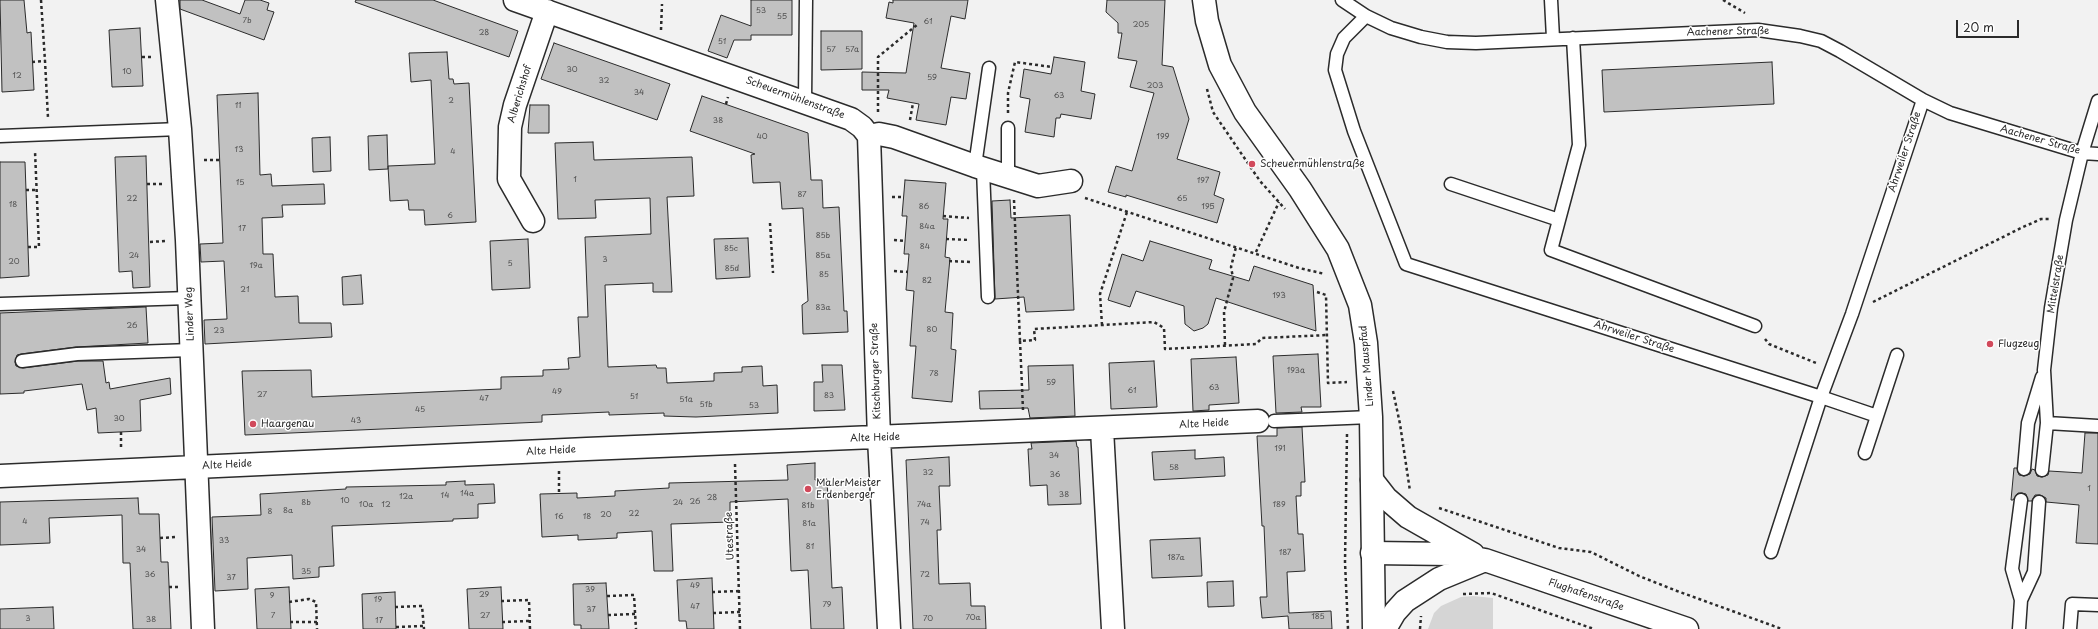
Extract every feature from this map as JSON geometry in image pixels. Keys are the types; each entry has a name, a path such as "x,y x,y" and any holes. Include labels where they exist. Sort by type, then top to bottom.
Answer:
{"street":[{"name":"Linder Weg","path":"167,0 180,129 189,298 203,629"},
{"name":"Scheuermühlenstraße","path":"515,0 805,101 851,119 874,135"},
{"name":"Linder Mauspfad","path":"1204,0 1207,21 1220,65 1245,112 1300,189 1338,249 1346,266 1360,305 1365,336 1371,417 1374,629"},
{"name":"Alberichshof","path":"533,221 509,179 510,126 515,105 547,11"},
{"path":"874,135 894,137 979,168 1038,186 1071,181"},
{"name":"Kitschburger Straße","path":"874,135 878,438 889,629"},
{"name":"Alte Heide","path":"0,476 1266,421"},
{"path":"1102,429 1113,629"},
{"name":"Flughafenstraße","path":"1372,480 1386,498 1408,517 1485,560"},
{"name":"Flughafenstraße","path":"1372,553 1452,554 1485,560 1687,629"},
{"path":"1385,629 1395,612 1405,601 1439,579 1485,560"}],"lane":[{"path":"805,101 806,0"},
{"name":"Aachener Straße","path":"1342,0 1366,16 1391,28 1421,37 1447,42 1476,43 1553,38 1758,30 1786,33 1821,42 1840,51 1923,100 1950,113 2082,153 2098,154"},
{"path":"1551,0 1553,38"},
{"name":"Ahrweiler Straße","path":"1366,16 1344,38 1337,54 1335,70 1362,153 1406,264 1821,397 1852,314 1923,100"},
{"path":"1574,38 1579,145 1551,250 1755,326"},
{"path":"988,297 985,220 979,168 989,68"},
{"name":"Mittelstraße","path":"2042,470 2047,423 2044,370 2051,308 2066,220 2082,153 2098,101"},
{"path":"1008,128 1010,177"},
{"path":"0,136 180,129"},
{"path":"1451,184 1559,220"},
{"path":"0,304 189,298"},
{"path":"22,361 77,354 191,350"},
{"path":"1865,453 1897,355"},
{"path":"2024,469 2028,423 2044,370"},
{"path":"1771,552 1821,397 1877,416"},
{"path":"1266,421 1371,417"},
{"path":"2047,423 2098,426"},
{"path":"2019,629 2021,600 2012,569 2021,500"},
{"path":"2021,600 2034,572 2039,502"},
{"path":"2070,629 2072,604 2098,605"}],"path":[{"path":"42,0 49,134"},
{"path":"874,135 878,57 918,24"},
{"path":"32,62 45,61"},
{"path":"1008,128 1008,94 1015,62 1052,68"},
{"path":"1205,82 1213,112 1260,181 1288,214"},
{"path":"28,247 39,247 34,135"},
{"path":"1010,177 1024,432"},
{"path":"1071,181 1078,195 1299,268 1322,274 1330,273"},
{"path":"26,190 37,190"},
{"path":"1256,253 1279,202"},
{"path":"1102,325 1100,294 1127,212"},
{"path":"944,216 985,220"},
{"path":"1852,314 2041,219 2066,220"},
{"path":"770,223 773,273"},
{"path":"946,239 986,241"},
{"path":"1225,345 1224,312 1233,278 1231,267 1236,247"},
{"path":"949,261 987,263"},
{"path":"1317,292 1326,295 1328,383 1350,382 1347,418 1345,562 1348,629"},
{"path":"1020,341 1035,340 1034,329 1154,322 1164,328 1165,349 1256,344 1262,338 1328,335"},
{"path":"1755,326 1769,344 1831,369"},
{"name":"Utestraße","path":"734,443 740,591 740,629"},
{"path":"1436,507 1560,548 1592,552 1639,576 1782,629"},
{"path":"712,592 740,591"},
{"path":"1461,594 1472,592 1491,594 1594,629"},
{"path":"607,596 634,595 636,629"},
{"path":"289,602 309,599 316,602 317,629"},
{"path":"501,601 529,600 530,629"},
{"path":"395,607 422,606 424,628 396,627"},
{"path":"713,613 740,612"},
{"path":"608,615 635,614"},
{"path":"1420,629 1422,614"},
{"path":"502,622 529,621"},
{"path":"290,622 317,622"}],"shaded area":[{"path":"1473,596 1493,598 1493,629 1428,629 1434,613 1441,606 1461,597"}],"building":[{"path":"0,0 24,0 27,33 31,32 34,90 2,92"},
{"path":"180,0 202,0 240,14 245,0 260,0 269,3 267,10 274,12 264,40 180,9"},
{"path":"356,0 433,0 518,31 509,57 355,2"},
{"path":"751,0 792,0 792,35 751,35 751,40 734,40 727,58 708,51 721,15 751,26"},
{"path":"893,0 968,0 965,19 951,16 941,68 970,73 966,99 951,97 946,125 916,120 919,104 887,98 889,90 862,90 862,72 906,73 914,23 886,18 889,2 893,3"},
{"path":"1107,0 1165,0 1162,65 1173,67 1189,119 1177,159 1220,172 1214,195 1224,199 1217,223 1126,195 1126,197 1108,192 1116,166 1132,171 1154,93 1130,87 1137,61 1118,58 1122,33 1118,33 1118,23 1106,12"},
{"path":"140,28 143,86 112,87 109,30"},
{"path":"821,31 862,31 862,69 821,70"},
{"path":"554,43 670,84 657,120 541,79"},
{"path":"447,52 449,79 453,79 454,84 469,83 476,222 425,225 424,210 409,210 408,200 390,201 388,166 435,164 431,80 411,82 409,53"},
{"path":"1054,57 1085,62 1081,91 1095,94 1091,119 1061,114 1060,118 1056,118 1054,137 1025,132 1030,99 1020,97 1024,69 1051,74"},
{"path":"1772,62 1774,104 1604,112 1602,70"},
{"path":"258,93 260,175 271,174 272,186 324,184 325,204 282,205 283,217 262,218 263,254 273,254 275,297 298,296 299,323 331,323 332,337 205,344 204,320 227,319 224,261 201,262 200,244 223,243 217,95"},
{"path":"702,96 808,133 811,180 822,180 823,208 839,207 844,311 847,311 848,332 803,334 802,305 808,301 803,208 782,209 780,182 753,183 751,155 755,154 690,131"},
{"path":"530,105 549,105 549,133 528,133"},
{"path":"387,135 388,169 369,170 368,136"},
{"path":"330,137 331,171 313,172 312,138"},
{"path":"593,142 594,160 692,157 694,196 667,197 672,292 653,292 653,283 605,285 608,367 656,365 657,368 666,368 667,383 714,381 714,373 742,372 742,367 762,366 763,386 777,385 778,413 696,417 664,416 664,413 609,415 609,412 542,415 542,422 245,435 242,371 311,370 312,397 501,389 501,377 543,376 543,370 569,369 568,358 580,357 578,317 588,317 585,237 651,234 650,198 595,200 596,218 558,219 555,143"},
{"path":"146,156 150,287 133,288 132,271 119,272 115,157"},
{"path":"0,162 25,162 29,276 0,278"},
{"path":"905,180 946,183 943,219 948,219 945,257 950,258 945,312 953,313 951,349 956,350 952,402 912,398 916,346 910,346 914,291 906,290 909,254 904,254 907,216 902,216"},
{"path":"1010,200 1011,218 1070,215 1074,310 1026,312 1024,297 995,299 992,201"},
{"path":"748,238 750,277 716,279 714,239"},
{"path":"528,239 530,288 492,290 490,241"},
{"path":"1150,241 1212,260 1209,269 1249,281 1254,266 1313,285 1316,331 1216,298 1208,324 1203,328 1194,331 1185,324 1184,306 1136,291 1130,307 1108,300 1122,254 1143,261"},
{"path":"361,275 363,304 343,305 342,277"},
{"path":"146,307 148,343 76,347 21,354 17,355 15,362 16,366 23,368 78,361 103,361 106,383 109,382 110,389 170,378 171,394 140,400 141,431 98,433 96,408 87,410 82,384 24,391 24,393 0,394 0,313"},
{"path":"1318,354 1321,407 1301,407 1302,412 1276,413 1273,356"},
{"path":"1236,357 1239,403 1209,405 1209,410 1193,411 1191,359"},
{"path":"1154,361 1157,407 1111,409 1109,363"},
{"path":"822,365 842,365 845,410 814,411 814,382 823,382"},
{"path":"1073,365 1075,416 1030,418 1028,408 980,409 979,391 1029,390 1028,366"},
{"path":"1302,427 1305,482 1301,482 1301,496 1296,496 1298,534 1303,534 1305,571 1287,572 1289,613 1331,611 1332,629 1289,629 1288,616 1262,618 1260,597 1267,597 1264,526 1262,526 1257,436 1277,436 1277,428"},
{"path":"2085,433 2098,433 2098,544 2076,543 2079,505 2046,502 2046,498 2040,495 2035,495 2032,501 2028,501 2026,494 2022,493 2018,493 2013,500 2011,500 2014,468 2017,468 2019,475 2024,476 2030,474 2032,469 2035,470 2037,476 2042,477 2048,475 2049,471 2082,473"},
{"path":"1076,441 1078,447 1081,504 1048,505 1047,485 1030,486 1028,449 1032,449 1031,443"},
{"path":"1195,450 1195,459 1224,457 1225,476 1154,480 1152,452"},
{"path":"949,457 950,486 939,486 941,530 937,530 939,584 970,583 971,606 985,606 986,629 913,629 906,460"},
{"path":"815,463 815,480 827,479 832,588 842,587 844,629 811,629 808,570 791,571 788,499 730,502 730,522 671,524 673,571 654,571 652,531 617,533 617,538 578,540 578,535 542,537 540,494 577,493 577,498 615,496 615,491 669,488 669,483 788,480 787,465"},
{"path":"465,481 465,485 494,484 495,503 478,504 478,518 453,519 453,521 332,526 334,566 319,567 319,577 293,579 292,555 247,558 248,589 215,591 212,517 261,515 260,494 346,489 346,487 446,485 446,482"},
{"path":"138,498 139,514 159,514 161,562 168,562 171,629 133,629 130,563 123,563 122,515 49,518 50,543 0,545 0,502"},
{"path":"1200,538 1202,576 1152,578 1150,540"},
{"path":"712,578 714,629 687,629 686,621 679,621 677,580"},
{"path":"1233,581 1234,606 1208,607 1207,582"},
{"path":"606,583 609,629 581,629 581,625 574,625 573,584"},
{"path":"289,587 291,629 257,629 255,589"},
{"path":"501,587 503,629 469,629 467,589"},
{"path":"395,592 396,629 363,629 362,594"},
{"path":"53,607 54,629 0,629 0,609"}],"place":[{"name":"Scheuermühlenstraße","path":"1252,164"},
{"name":"Flugzeug","path":"1990,344"},
{"name":"Haargenau","path":"253,424"},
{"name":"MalerMeister Erdenberger","path":"808,489"}]}
